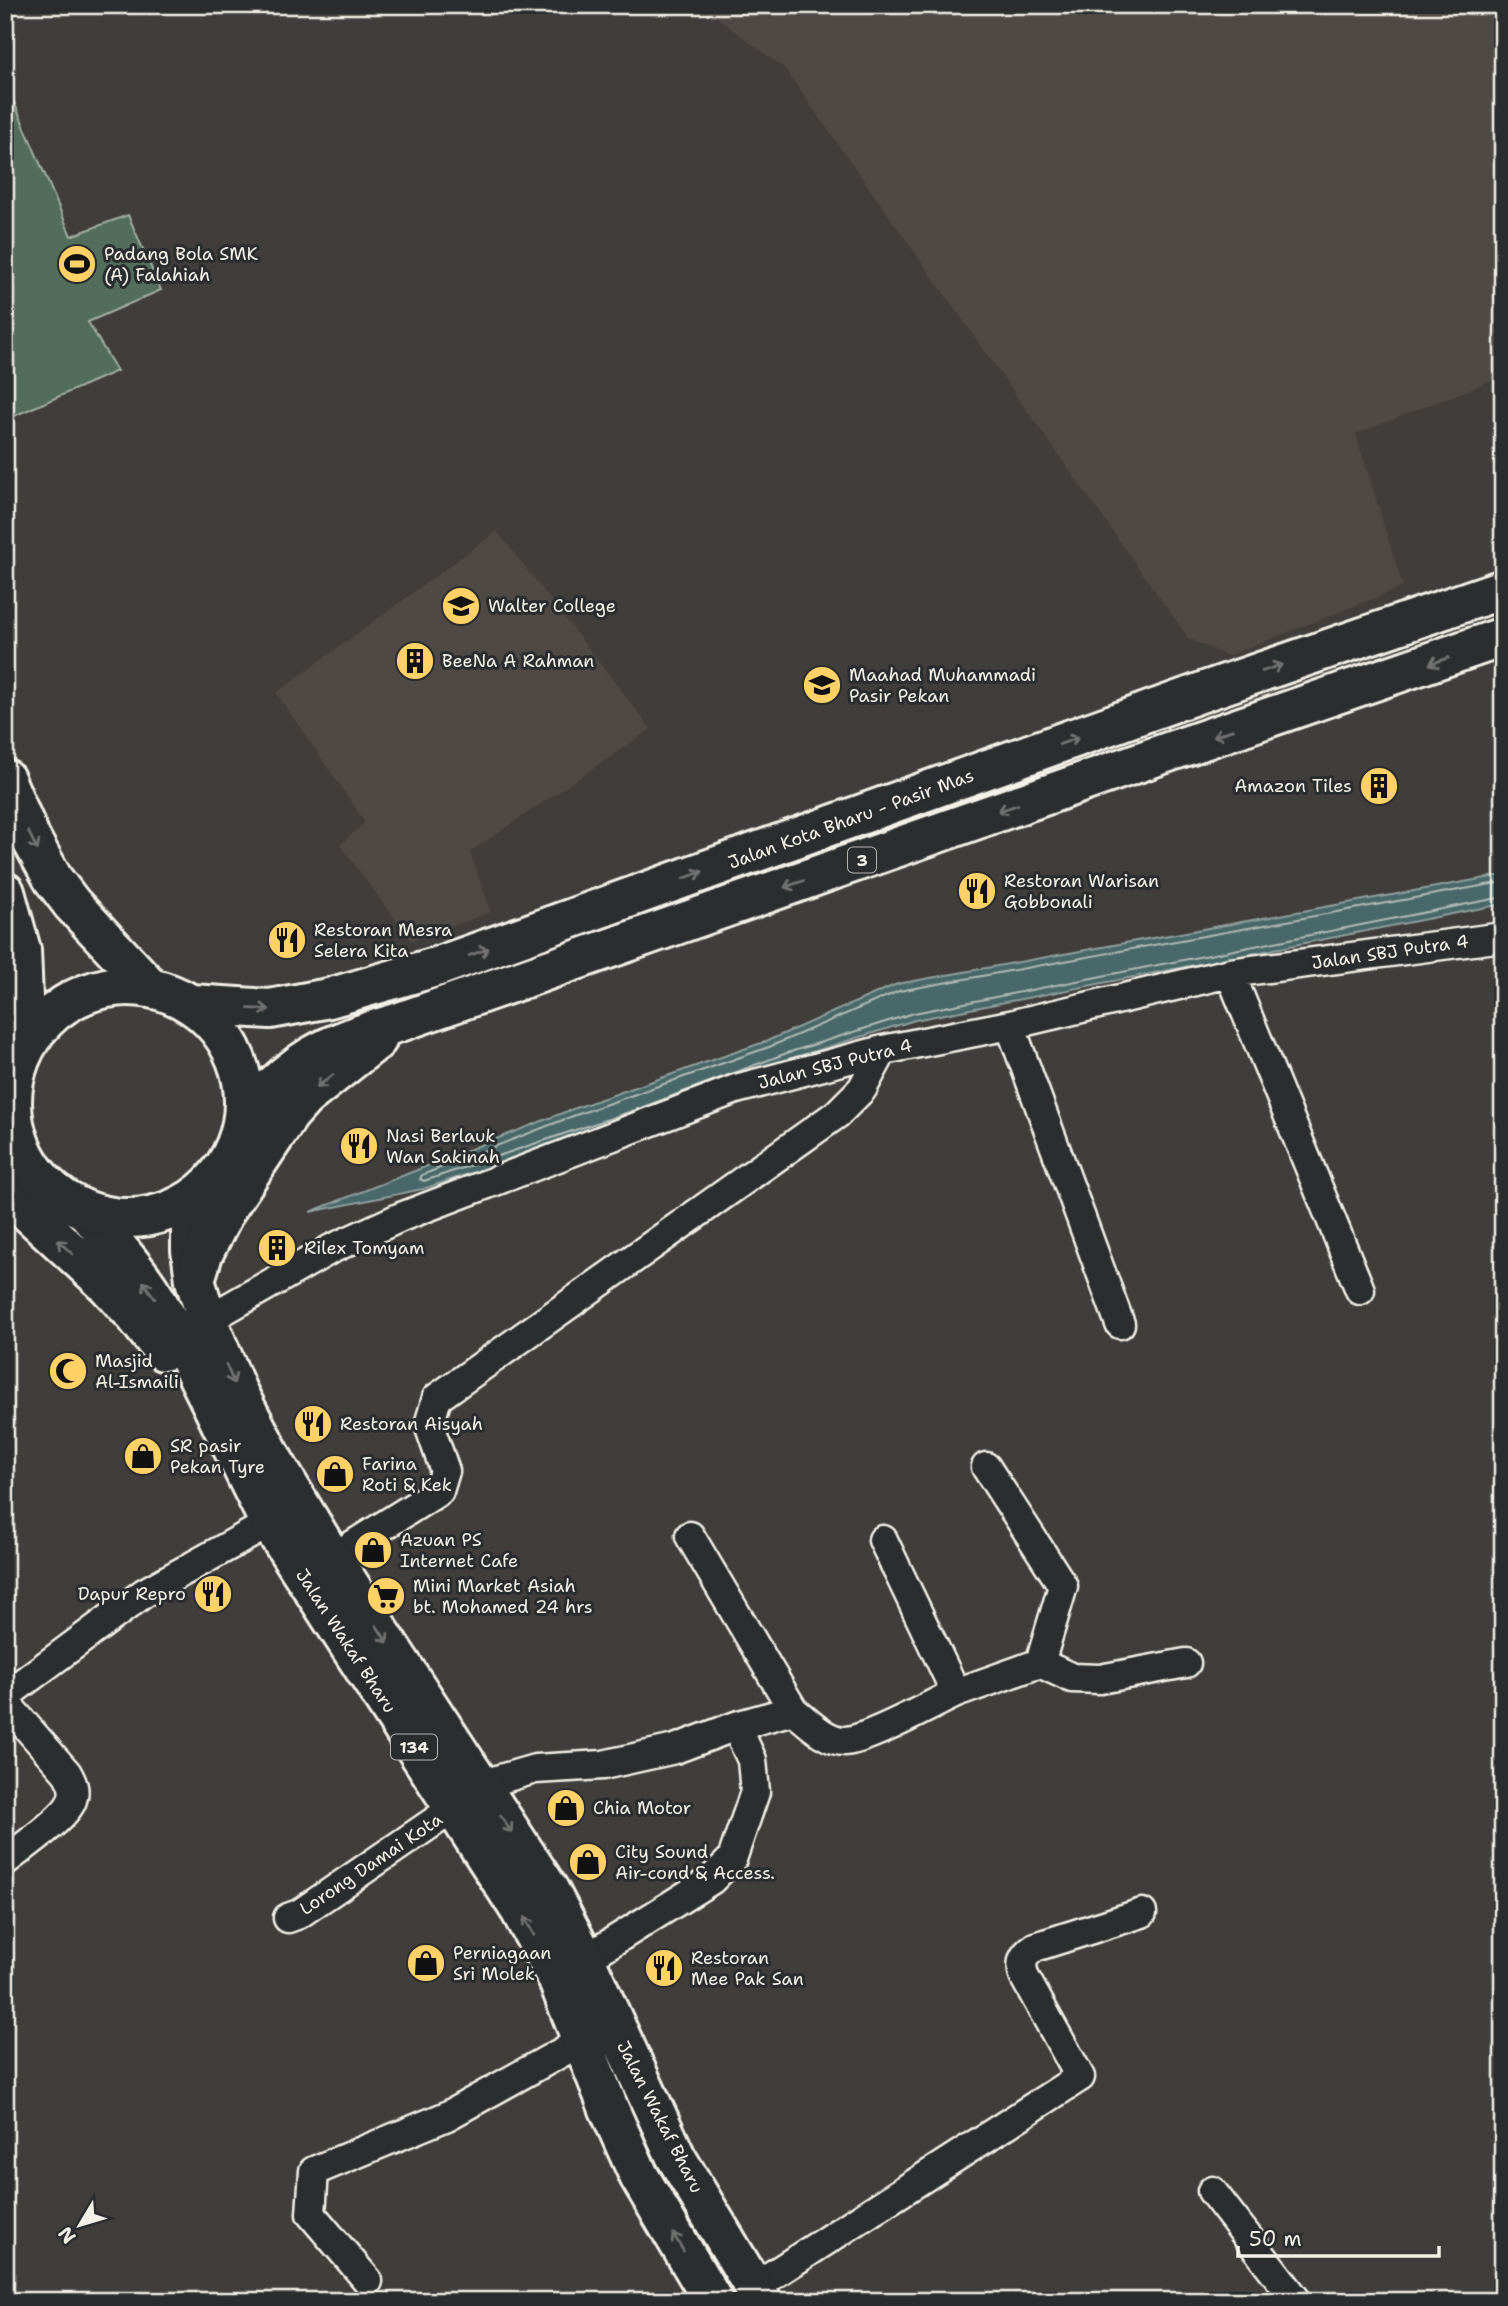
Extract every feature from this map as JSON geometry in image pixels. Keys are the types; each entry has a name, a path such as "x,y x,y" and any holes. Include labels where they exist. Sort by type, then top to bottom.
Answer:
{"main road":[{"name":"Jalan Kota Bharu - Pasir Mas","path":"191,1004 270,1009 329,998 439,966 1208,690 1503,589"},
{"name":"3","path":"243,1119 274,1083 320,1049 355,1035 397,1023 1147,759 1503,637"},
{"path":"5,779 30,837 53,879 72,904 151,988"},
{"path":"5,892 21,950 12,1096 14,1121 21,1146 33,1168 50,1188 85,1210 115,1217 146,1217 176,1208 202,1192 222,1171 236,1146 243,1119 243,1086 234,1054 216,1026 191,1004 172,994 126,985 101,989 78,997 56,1010 38,1027 15,1067"},
{"path":"195,1280 203,1254 225,1211 289,1115 305,1097 397,1023"},
{"path":"5,1191 133,1312 158,1344 243,1472"},
{"name":"Jalan Wakaf Bharu","path":"202,1192 191,1226 195,1280 207,1320 237,1391 275,1463 467,1797 520,1910 557,1978 639,2176 713,2301"},
{"name":"Jalan Wakaf Bharu","path":"85,1210 127,1258 155,1297 209,1398 270,1523 467,1797 549,1890 585,1959 676,2157 758,2294"}],"street":[{"name":"Jalan SBJ Putra 4","path":"207,1320 331,1249 401,1217 736,1089 883,1050 1010,1025 1230,973 1503,937"},
{"path":"1230,973 1360,1290"},
{"path":"1010,1025 1120,1324"},
{"path":"332,1558 439,1491 445,1471 429,1425 437,1398 837,1114 862,1089 883,1050"},
{"path":"5,1177 50,1188"},
{"path":"986,1467 1063,1586 1040,1663"},
{"path":"5,1861 64,1814 72,1801 74,1787 67,1773 6,1705 144,1593 270,1523"},
{"path":"690,1536 793,1710 827,1736 844,1741 865,1736 956,1693 1040,1663 1072,1678 1100,1679 1186,1663"},
{"path":"883,1540 956,1693"},
{"name":"Lorong Damai Kota","path":"288,1918 299,1914 467,1797 535,1769 603,1765 675,1749 736,1726 793,1710"},
{"path":"585,1959 711,1880 732,1859 755,1793 752,1760 736,1726"},
{"path":"758,2294 1080,2077 1024,1976 1021,1965 1026,1954 1035,1947 1142,1913"},
{"path":"368,2281 311,2214 314,2171 447,2116 582,2041"},
{"path":"1212,2191 1297,2301"}],"shaded area":[{"path":"700,5 1503,5 1503,376 1356,434 1403,587 1228,656 1189,639 784,68"},
{"path":"497,531 651,729 470,852 491,912 411,941 340,845 365,822 276,693"}],"green space":[{"name":"Padang Bola SMK (A) Falahiah","path":"5,81 71,236 128,215 161,290 88,322 117,371 5,420"}],"water":[{"path":"1503,875 1503,904 915,1020 789,1059 638,1117 423,1189 310,1212 570,1110 767,1041 897,984"}],"place":[{"name":"Padang Bola SMK (A) Falahiah","path":"77,264"},
{"name":"Walter College","path":"461,606"},
{"name":"BeeNa A Rahman","path":"415,661"},
{"name":"Maahad Muhammadi Pasir Pekan","path":"822,685"},
{"name":"Amazon Tiles","path":"1379,786"},
{"name":"Restoran Warisan Gobbonali","path":"977,891"},
{"name":"Restoran Mesra Selera Kita","path":"287,940"},
{"name":"Nasi Berlauk Wan Sakinah","path":"359,1146"},
{"name":"Rilex Tomyam","path":"277,1248"},
{"name":"Masjid Al-Ismaili","path":"68,1371"},
{"name":"Restoran Aisyah","path":"313,1424"},
{"name":"SR pasir Pekan Tyre","path":"143,1456"},
{"name":"Farina Roti & Kek","path":"335,1474"},
{"name":"Azuan PS Internet Cafe","path":"373,1550"},
{"name":"Dapur Repro","path":"213,1594"},
{"name":"Mini Market Asiah bt. Mohamed 24 hrs","path":"386,1596"},
{"name":"Chia Motor","path":"566,1808"},
{"name":"City Sound Air-cond & Access.","path":"588,1862"},
{"name":"Perniagaan Sri Molek","path":"426,1963"},
{"name":"Restoran Mee Pak San","path":"664,1968"}]}
